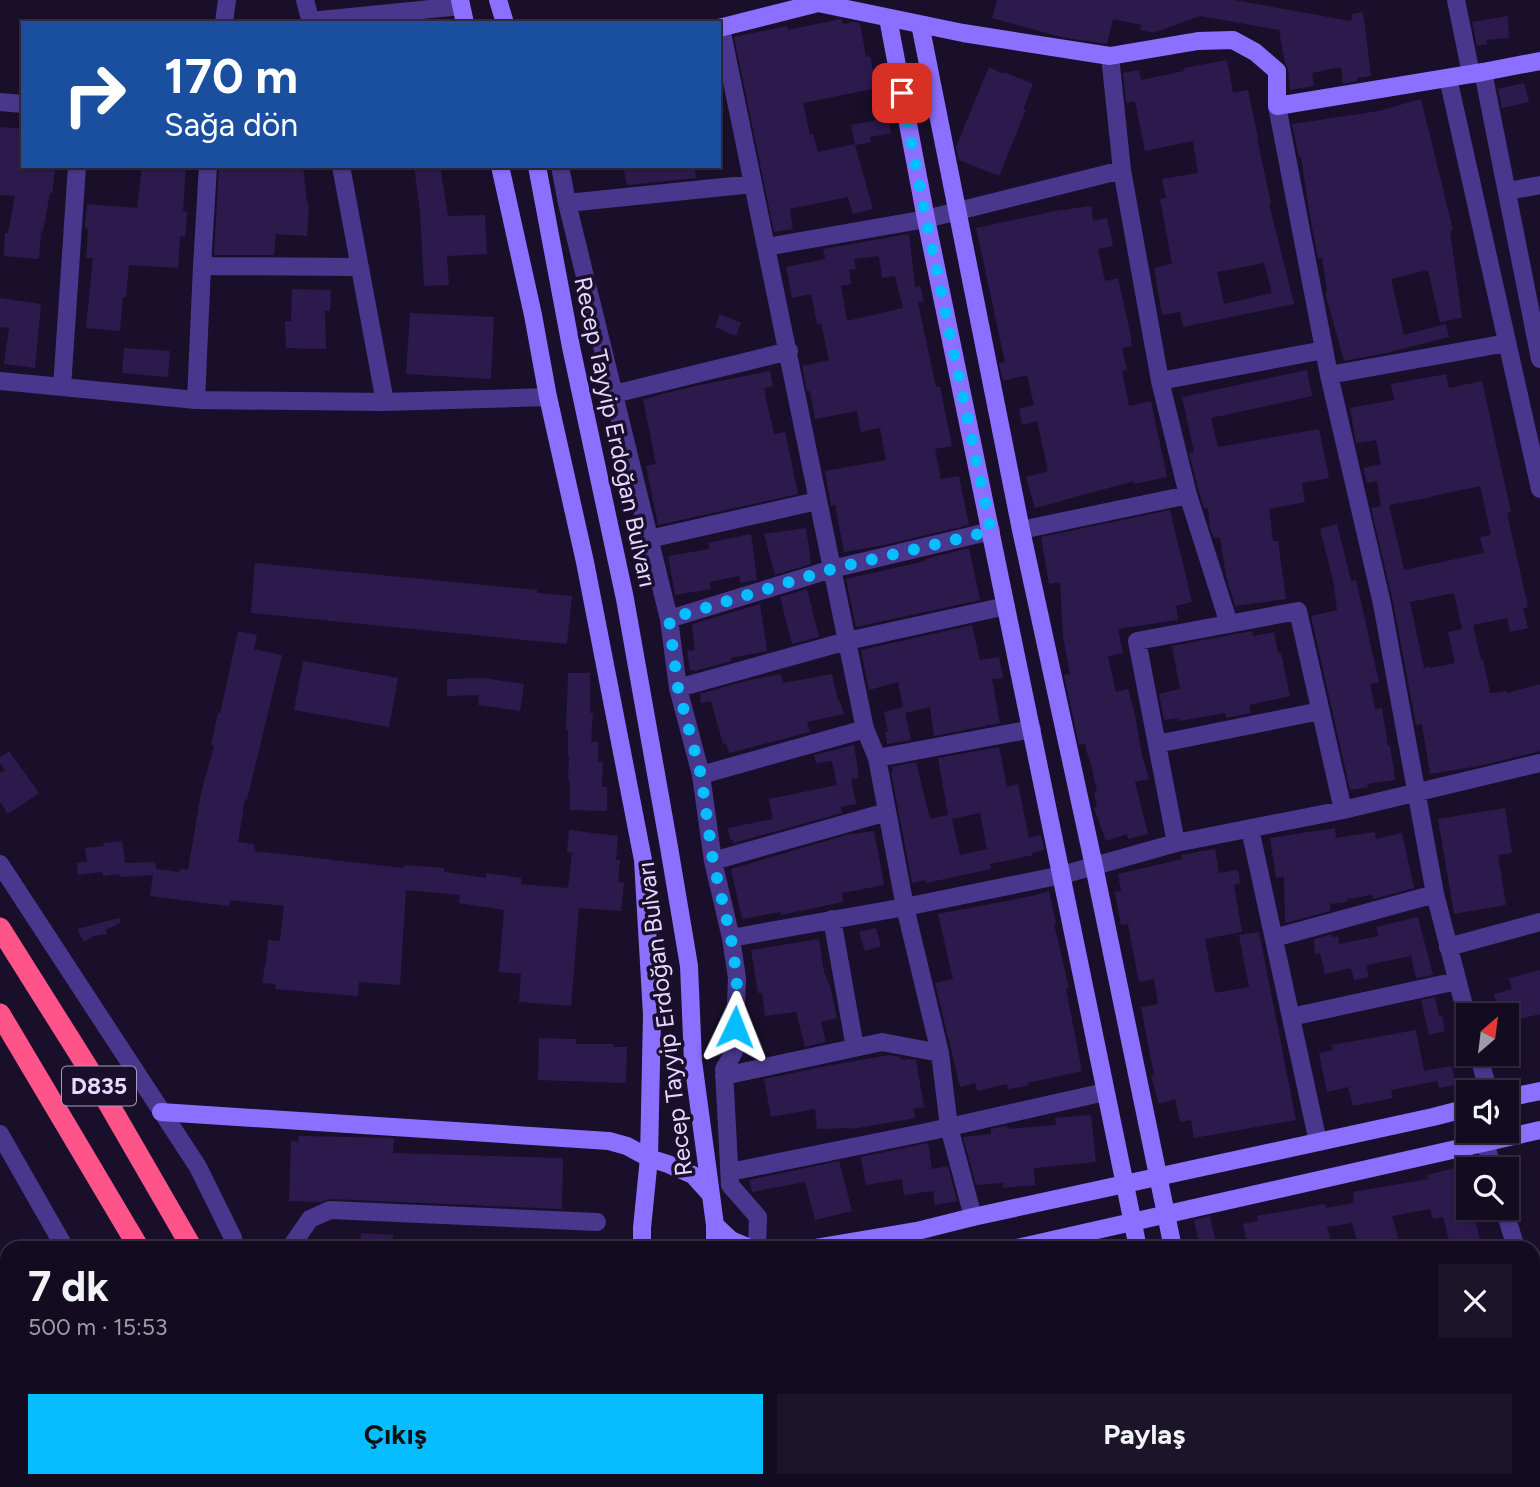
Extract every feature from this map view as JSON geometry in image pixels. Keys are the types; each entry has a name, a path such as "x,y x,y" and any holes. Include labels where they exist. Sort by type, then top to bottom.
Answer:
{"highway":[{"name":"D835","path":"0,928 88,1068 188,1241"},
{"name":"D835","path":"0,1014 135,1241"}],"main road":[{"path":"498,0 504,21"},
{"path":"721,28 818,4 963,33 1110,56 1198,41 1233,40 1255,52 1277,71 1277,106 1540,61"},
{"path":"888,18 926,219 1136,1241"},
{"path":"920,24 1021,530 1172,1241"},
{"name":"Recep Tayyip Erdoğan Bulvarı","path":"500,168 588,575 643,860 652,1015 649,1158 642,1241"},
{"name":"Recep Tayyip Erdoğan Bulvarı","path":"537,168 571,347 625,599 689,966 693,1061 715,1241"},
{"path":"1519,1095 1540,1091"},
{"path":"858,1241 917,1231 1456,1111"},
{"path":"161,1112 609,1141 693,1175 711,1195"},
{"path":"1519,1133 1540,1130"},
{"path":"1049,1241 1471,1143"},
{"path":"712,1241 715,1225"},
{"path":"715,1225 733,1241"},
{"path":"642,1228 651,1241"}],"street":[{"path":"224,21 227,0"},
{"path":"305,0 310,21"},
{"path":"1456,0 1508,191 1540,359"},
{"path":"323,21 462,10"},
{"path":"721,33 789,351 817,501 865,729 877,758 905,907 940,1053 949,1127 973,1217"},
{"path":"1110,56 1122,170 1160,381 1188,495 1229,624"},
{"path":"1448,78 1540,489"},
{"path":"0,102 21,104"},
{"path":"1277,106 1329,375 1382,604 1435,894 1463,1003"},
{"path":"62,387 77,168"},
{"path":"196,400 208,168"},
{"path":"341,168 385,402"},
{"path":"560,168 669,619 678,688 701,775 713,861 731,938 737,978 734,1052 724,1069 730,1185 758,1217 757,1241"},
{"path":"766,247 926,219 1122,170"},
{"path":"567,203 753,184"},
{"path":"1508,191 1540,185"},
{"path":"202,266 359,267"},
{"path":"1329,375 1507,344"},
{"path":"1160,381 1324,350"},
{"path":"614,394 789,351"},
{"path":"0,381 196,400 385,402 548,397"},
{"path":"1021,530 1188,495"},
{"path":"649,539 817,501"},
{"path":"669,619 832,569 991,531"},
{"path":"678,688 847,641 1006,606"},
{"path":"1176,843 1136,640 1298,611 1343,810"},
{"path":"1157,744 1320,711"},
{"path":"701,775 865,729"},
{"path":"877,758 1032,729"},
{"path":"731,938 1062,875 1176,843 1343,810 1540,763"},
{"path":"713,861 887,812"},
{"path":"1250,829 1318,1142"},
{"path":"0,863 198,1167 234,1241"},
{"path":"1274,938 1435,894"},
{"path":"832,919 855,1048"},
{"path":"1448,947 1540,922"},
{"path":"1291,1017 1457,981"},
{"path":"724,1076 882,1042 940,1053"},
{"path":"730,1172 1105,1092"},
{"path":"0,1134 61,1241"},
{"path":"295,1241 310,1219 330,1210 597,1222"},
{"path":"1508,1220 1514,1241"}],"building":[{"path":"997,0 1234,0 1351,21 1352,14 1363,12 1371,76 1343,84 1341,67 1312,73 1314,86 1290,90 1279,30 1200,16 1153,33 1140,30 1142,25 1113,19 1107,44 1061,37 992,18"},
{"path":"1508,16 1509,38 1486,40 1487,44 1477,46 1472,22"},
{"path":"841,19 843,24 860,23 866,57 870,56 877,88 803,103 810,135 813,134 818,152 855,144 851,125 888,118 891,133 870,137 871,142 855,145 873,209 853,214 848,197 790,209 793,229 774,232 734,37"},
{"path":"1227,60 1233,93 1248,90 1271,203 1269,204 1294,304 1183,327 1180,312 1162,315 1154,268 1172,264 1160,199 1166,198 1162,179 1198,173 1193,141 1145,151 1135,101 1126,103 1123,73 1139,70 1141,80 1184,71 1184,68","holes":["1264,263 1272,293 1224,304 1217,272"]},
{"path":"989,67 1033,84 1023,109 1026,110 999,176 959,160 956,147"},
{"path":"1524,83 1529,102 1502,108 1498,89"},
{"path":"1421,99 1453,230 1450,231 1462,318 1440,322 1428,270 1391,279 1404,335 1446,324 1449,337 1344,361 1325,293 1322,258 1318,258 1301,156 1299,157 1292,124 1379,111"},
{"path":"0,127 21,129 21,168 55,171 52,194 50,193 41,231 39,259 4,256 5,233 8,233 15,196 0,195"},
{"path":"142,168 186,168 183,211 187,212 185,237 180,236 178,268 129,265 120,331 86,328 93,258 86,258 87,204 137,208"},
{"path":"219,168 303,168 309,205 307,236 276,234 274,255 214,255"},
{"path":"414,168 440,168 448,216 485,215 487,254 447,256 449,285 424,286 420,211"},
{"path":"623,168 694,168 696,178 627,185"},
{"path":"1091,206 1093,221 1107,218 1113,246 1098,249 1099,254 1105,281 1118,278 1130,332 1132,346 1122,348 1127,370 1122,371 1129,406 1151,401 1167,477 1134,484 1134,481 1035,508 1026,477 1048,471 1037,421 1022,425 1019,409 1034,405 1027,375 1003,381 999,363 1005,362 976,228"},
{"path":"909,234 915,287 920,286 924,301 918,303 952,446 935,449 941,479 959,476 969,525 844,552 835,505 831,506 825,471 886,460 880,428 861,432 857,411 815,419 802,366 829,360 821,323 817,324 811,294 792,298 786,267 825,259 823,249","holes":["879,256 882,278 895,276 903,308 847,321 841,286 851,284 849,270 856,269 854,259"]},
{"path":"292,289 331,290 330,311 325,311 326,349 286,348 285,321 291,321"},
{"path":"0,298 41,304 35,368 4,364 9,328 0,327"},
{"path":"410,313 494,317 491,379 406,374"},
{"path":"720,314 741,323 736,336 715,327"},
{"path":"124,348 170,351 168,377 122,373"},
{"path":"1307,370 1312,396 1211,418 1218,447 1319,429 1329,478 1302,483 1305,502 1269,509 1273,541 1278,541 1286,599 1235,606 1226,576 1220,538 1214,538 1210,528 1208,508 1204,508 1189,453 1194,452 1182,397"},
{"path":"770,371 773,386 764,388 770,418 774,434 785,432 798,494 658,525 646,466 656,464 643,399"},
{"path":"1446,374 1449,388 1482,381 1511,512 1507,513 1528,607 1523,609 1528,628 1510,632 1507,618 1473,625 1490,693 1507,693 1540,684 1540,751 1479,766 1430,774 1422,724 1416,725 1393,602 1371,508 1381,506 1377,481 1367,483 1363,468 1381,464 1376,440 1356,443 1350,408 1394,400 1391,384","holes":["1480,486 1491,535 1480,537 1484,553 1404,570 1389,505","1454,593 1462,629 1448,632 1455,663 1424,668 1410,602"]},
{"path":"1170,510 1192,602 1176,606 1178,620 1118,629 1123,653 1108,656 1116,692 1128,689 1135,715 1149,779 1135,782 1148,834 1128,839 1127,834 1106,841 1094,808 1097,807 1094,792 1097,791 1089,756 1085,744 1079,745 1064,675 1070,674 1063,637 1060,582 1049,584 1041,537"},
{"path":"1337,524 1351,581 1356,580 1379,682 1370,684 1375,709 1382,708 1395,780 1367,784 1368,787 1350,790 1311,616 1337,610 1334,585 1320,529"},
{"path":"806,528 811,564 775,575 764,534"},
{"path":"751,534 757,580 741,583 739,576 709,582 711,589 675,595 668,556 710,549 708,543"},
{"path":"969,548 980,600 856,627 846,579"},
{"path":"255,563 537,590 537,593 572,596 567,644 251,613"},
{"path":"807,589 819,637 792,644 780,597"},
{"path":"760,604 767,651 731,658 731,661 695,671 690,670 687,651 695,650 692,624"},
{"path":"972,625 980,660 999,657 1003,678 992,679 1000,723 934,736 930,707 905,713 911,740 887,744 885,732 888,732 884,712 903,707 898,682 869,690 861,650"},
{"path":"238,631 257,635 254,649 282,655 247,800 245,799 238,842 254,844 254,851 404,868 405,865 444,868 444,872 486,878 486,873 521,878 521,884 568,888 572,853 567,852 569,830 618,836 618,882 624,883 621,911 579,908 571,1006 519,1002 521,974 499,972 504,910 459,903 460,895 406,890 400,985 359,982 358,996 275,989 276,984 262,983 268,940 280,941 284,906 230,900 229,906 150,896 153,875 103,876 102,872 78,875 77,863 87,861 85,848 122,841 125,863 155,862 156,869 179,872 180,869 188,870 201,793 214,746 211,745"},
{"path":"1252,631 1253,636 1274,632 1290,696 1249,705 1251,713 1226,718 1225,713 1179,721 1179,718 1164,720 1159,694 1180,689 1172,646"},
{"path":"303,661 398,678 389,727 294,710"},
{"path":"568,673 590,673 590,713 593,713 591,742 598,742 598,762 603,762 602,787 607,787 607,811 570,810 566,730"},
{"path":"781,674 783,683 832,674 844,714 807,722 810,732 729,753 726,743 723,744 711,701 701,703 700,694"},
{"path":"484,678 524,684 520,711 478,705 479,695 447,696 447,679"},
{"path":"854,745 859,778 851,779 856,804 840,807 842,813 733,843 733,840 730,840 728,828 773,819 769,799 837,785 832,761 816,763 814,755"},
{"path":"999,747 1007,787 1018,784 1029,838 1041,835 1044,850 990,864 991,869 926,883 926,880 912,883 891,771 892,767 916,762 930,819 948,815 938,758","holes":["980,813 987,849 960,855 952,819"]},
{"path":"9,751 39,793 8,814 0,802 0,773 5,770 0,763 0,757"},
{"path":"1505,808 1512,853 1498,855 1506,905 1454,914 1438,819"},
{"path":"1335,828 1336,838 1375,832 1376,839 1402,833 1414,888 1373,899 1372,895 1347,899 1347,902 1330,904 1330,911 1285,923 1284,877 1276,878 1270,838"},
{"path":"874,831 884,885 842,893 843,902 781,915 780,912 742,919 731,869 846,835"},
{"path":"1215,849 1219,873 1238,870 1240,883 1234,885 1242,932 1205,939 1215,993 1249,987 1239,935 1259,932 1296,1120 1194,1138 1191,1120 1180,1122 1175,1099 1159,1104 1151,1076 1154,1075 1141,1007 1158,1004 1154,979 1139,982 1128,924 1121,925 1115,892 1121,891 1118,874 1182,859 1181,855"},
{"path":"1049,891 1069,988 1066,989 1082,1071 1008,1089 1007,1084 977,1091 975,1083 960,1087 935,983 953,979 938,914"},
{"path":"1418,917 1433,975 1416,978 1411,956 1366,965 1369,977 1354,980 1351,968 1325,974 1320,953 1315,954 1314,939 1332,934 1332,937 1338,936 1339,944 1379,936 1376,927"},
{"path":"119,918 121,922 106,930 107,934 94,936 84,942 77,929"},
{"path":"876,928 881,946 865,951 859,932"},
{"path":"819,939 824,972 837,1018 821,1022 826,1042 805,1047 796,1012 765,1016 751,950"},
{"path":"1540,970 1540,1014 1519,1019 1519,1003 1497,1003 1494,994 1512,989 1509,978"},
{"path":"1435,997 1445,1031 1429,1035 1421,1000"},
{"path":"1416,1030 1424,1071 1452,1066 1455,1085 1439,1088 1437,1081 1391,1090 1393,1098 1353,1106 1348,1087 1327,1092 1319,1053 1333,1050 1332,1045"},
{"path":"539,1038 576,1039 576,1044 614,1044 614,1047 627,1047 626,1083 538,1080"},
{"path":"889,1055 900,1057 901,1060 916,1060 924,1107 913,1109 915,1118 852,1129 817,1129 815,1109 771,1117 764,1079"},
{"path":"1091,1115 1096,1162 1034,1168 1035,1185 1003,1188 1003,1183 976,1185 963,1137 991,1134 991,1129 1007,1126 1007,1129 1056,1125 1055,1118"},
{"path":"299,1136 394,1138 393,1153 563,1158 562,1209 331,1199 321,1202 289,1201 291,1141 298,1142"},
{"path":"928,1143 932,1169 948,1166 957,1201 935,1205 933,1191 904,1195 902,1179 866,1185 861,1157"},
{"path":"839,1161 852,1211 815,1220 805,1182 752,1192 749,1180"},
{"path":"1455,1168 1456,1220 1475,1220 1480,1241 1449,1241 1443,1217 1433,1219 1430,1209 1392,1216 1399,1241 1357,1241 1352,1223 1327,1227 1331,1241 1247,1241 1243,1224 1258,1221 1257,1216 1325,1204 1326,1208 1354,1203 1353,1192 1428,1179 1427,1175"},
{"path":"1210,1216 1215,1241 1198,1241 1194,1220"},
{"path":"361,1233 393,1235 393,1241 360,1241"}],"route":[{"path":"735,1027 737,978 731,938 713,861 701,775 678,688 669,619 832,569 991,531 902,93"}]}
